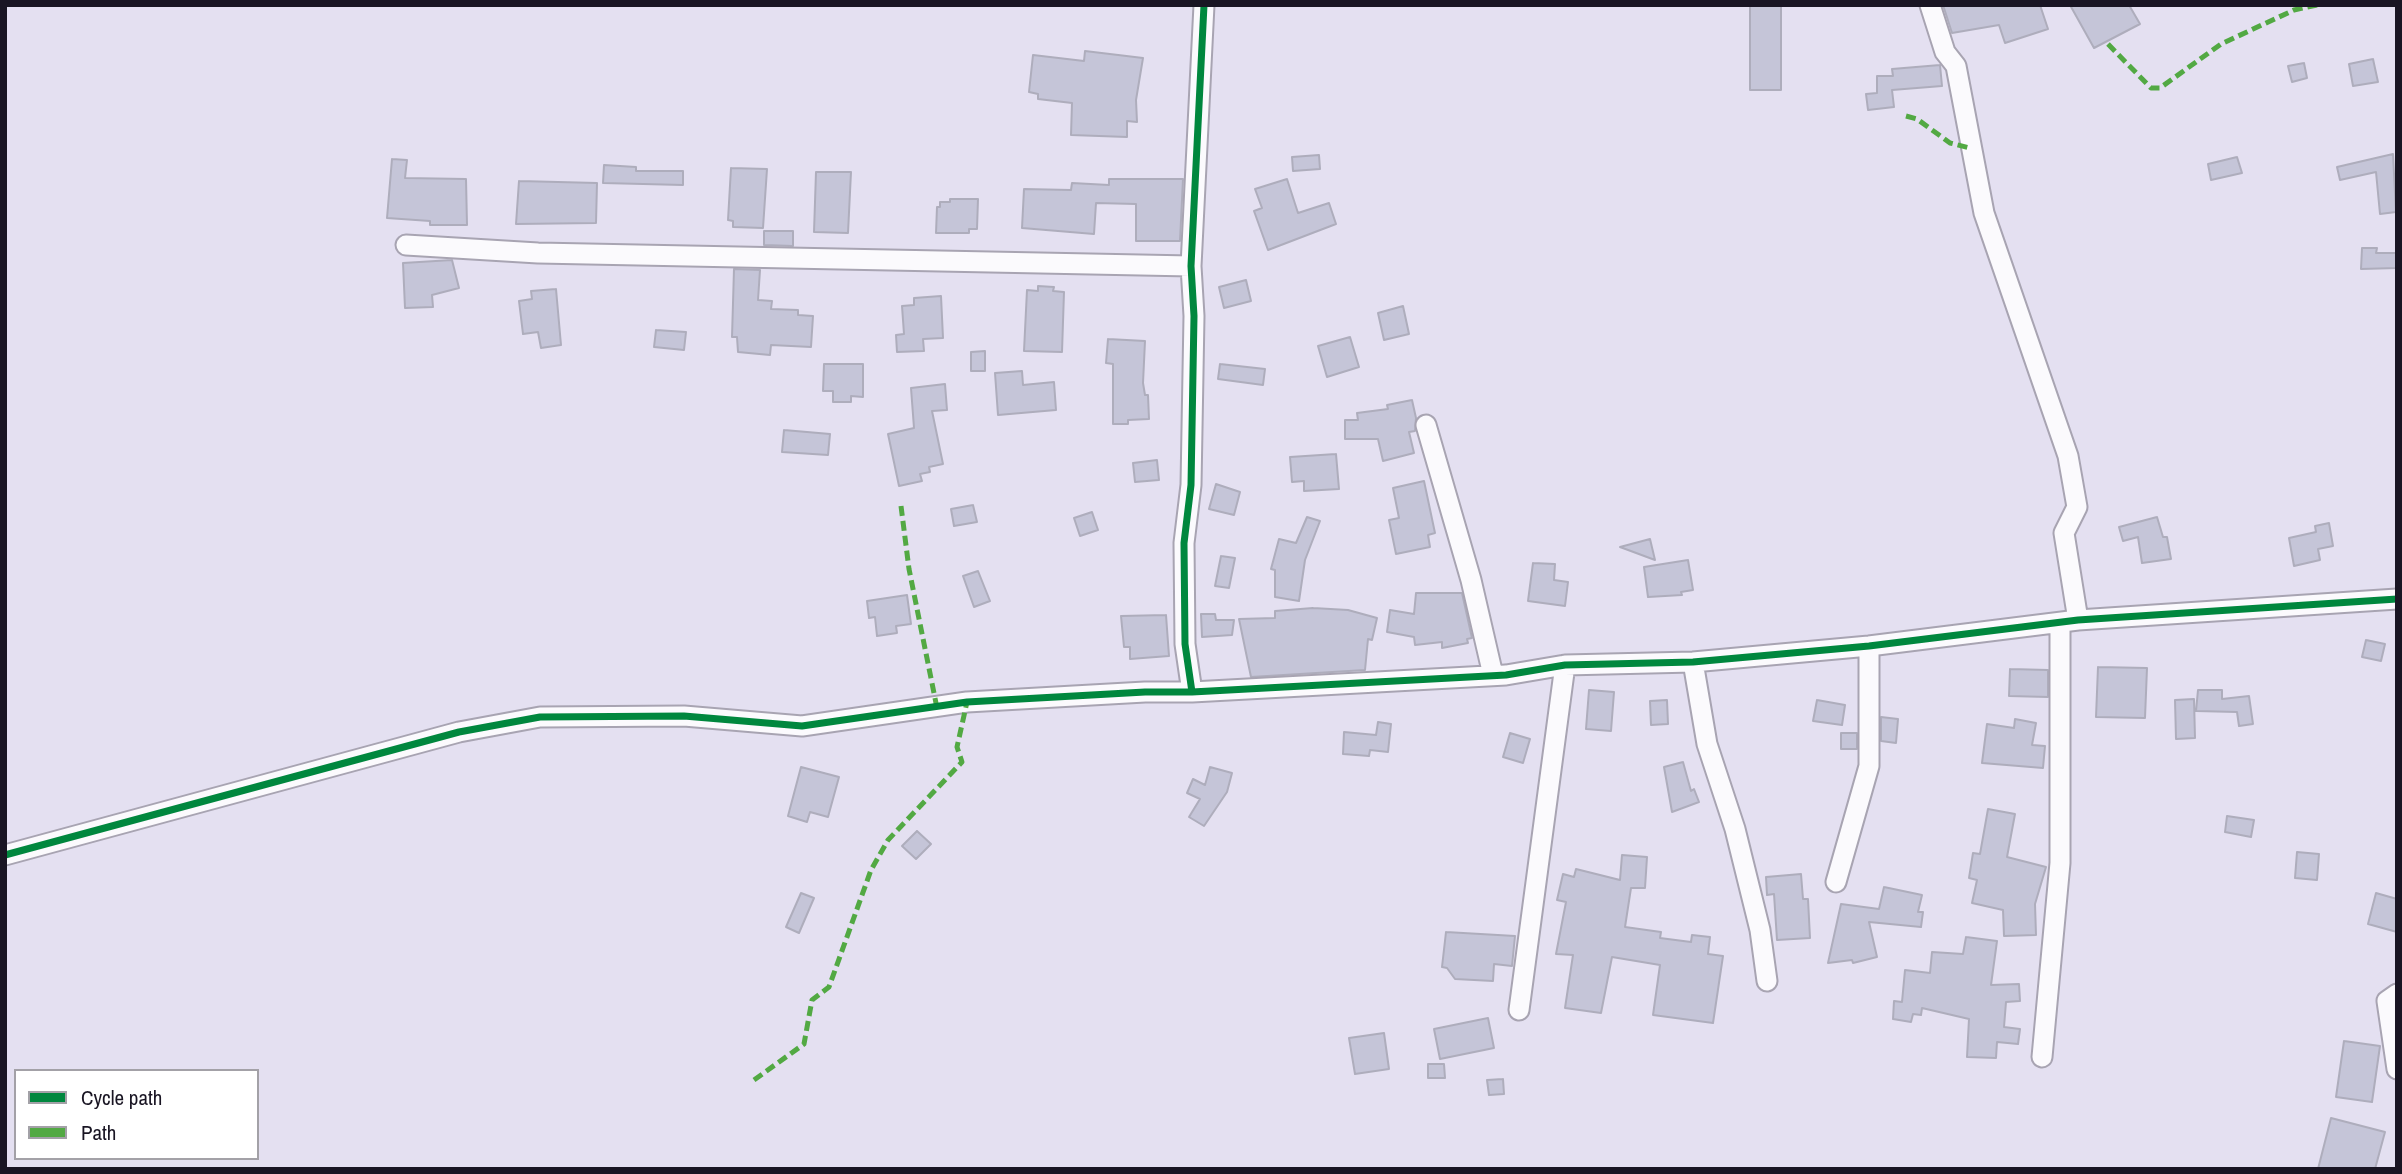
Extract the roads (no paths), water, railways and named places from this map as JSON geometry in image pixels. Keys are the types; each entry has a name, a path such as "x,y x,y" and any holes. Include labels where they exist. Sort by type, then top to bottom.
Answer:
{"street":[{"path":"1192,692 1185,644 1184,543 1191,485 1194,386 1191,266 1203,5"},
{"path":"1930,5 1945,52 1956,66 1984,213 2068,456 2077,507 2064,533 2069,622 2060,863 2042,1057"},
{"path":"406,245 538,253 1191,266"},
{"path":"1426,425 1471,580 1493,675"},
{"path":"5,855 459,732 540,717 684,716 802,726 967,702 1493,675 1565,665 1693,662 1869,646 2069,622 2397,599"},
{"path":"1836,882 1869,766 1869,646"},
{"path":"1693,662 1707,744 1735,829 1760,930 1767,981"},
{"path":"1519,1010 1565,665"},
{"path":"2397,994 2387,1001 2397,1069"}]}
